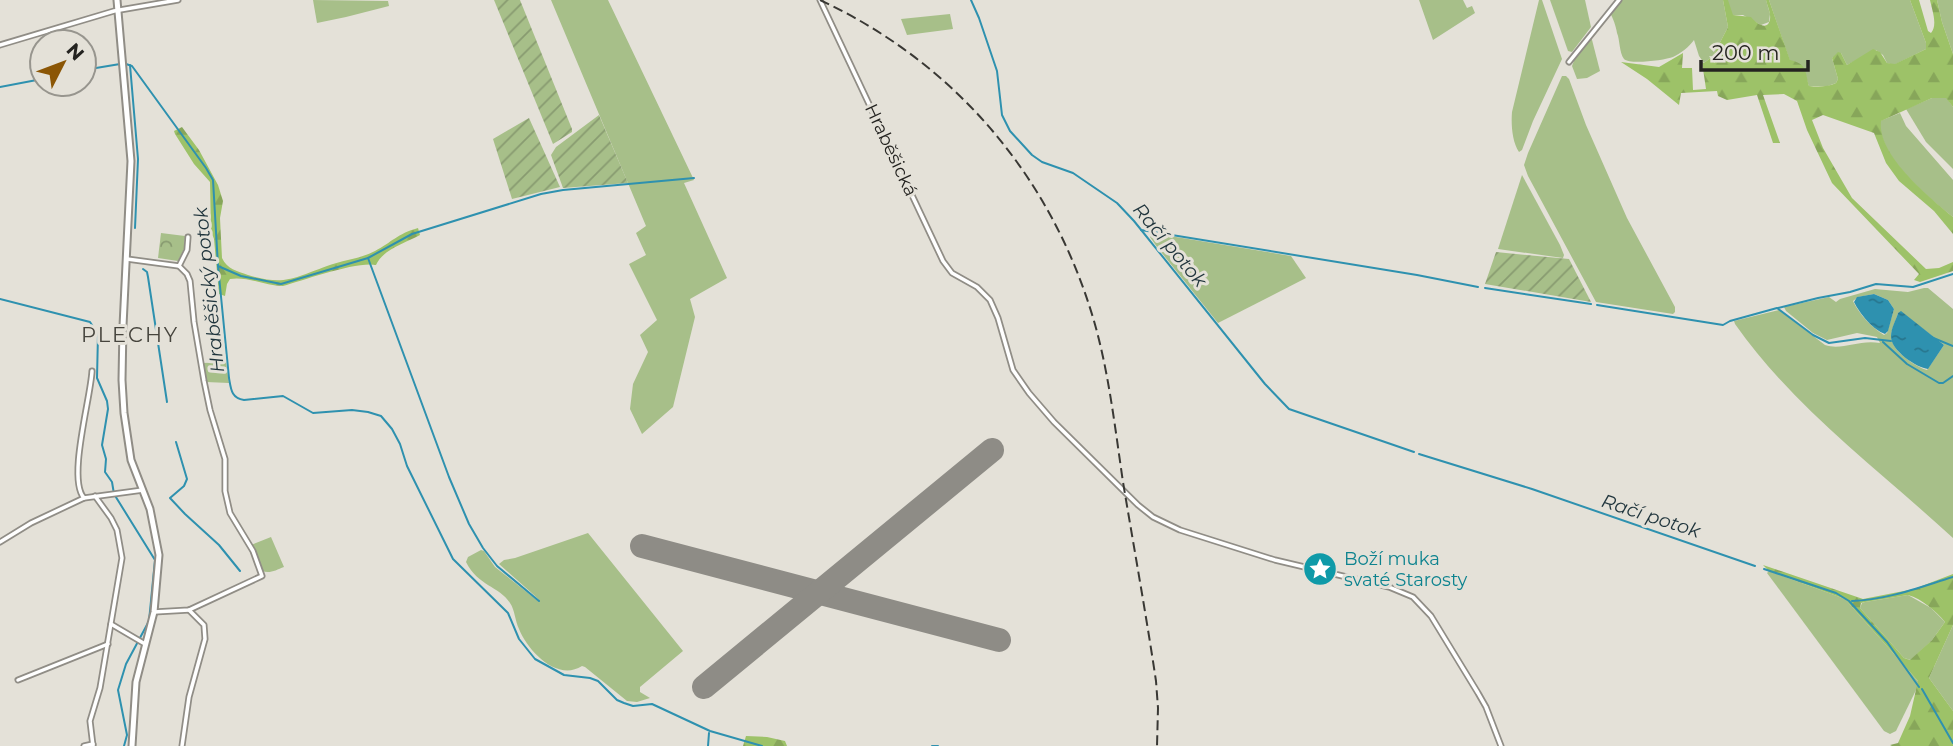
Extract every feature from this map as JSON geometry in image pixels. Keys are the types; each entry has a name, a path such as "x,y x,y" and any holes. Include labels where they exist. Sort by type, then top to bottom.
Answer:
{"main road":[{"path":"117,0 131,161 122,382 131,460 150,509 159,555 155,612 142,642 136,682 132,746"}],"street":[{"path":"0,45 118,10 178,0"},
{"name":"Hraběšická","path":"820,0 943,261 952,273 977,287 990,300 1009,359 1019,380 1054,422 1153,517 1180,530 1275,560 1389,587 1413,597 1431,616 1478,693 1501,746"},
{"path":"1569,62 1619,0"},
{"path":"179,266 187,250 188,237"},
{"path":"127,259 179,266 190,281 204,381 225,459 225,491 230,513 253,551 262,576 189,610 155,612"},
{"path":"84,498 79,491 79,465 92,371"},
{"path":"0,542 31,523 84,498 142,490"},
{"path":"84,746 93,745 90,721 100,688 122,558 120,542 111,517 95,496"},
{"path":"181,746 189,697 205,639 204,625 189,610"},
{"path":"111,624 142,642"},
{"path":"18,680 108,644"}],"green space":[{"path":"313,0 388,1 389,6 317,23"},
{"path":"494,0 520,0 572,129 572,132 553,144"},
{"path":"551,0 608,0 694,180 684,183 727,278 690,299 695,317 673,407 642,434 630,409 633,384 648,352 640,335 657,320 629,264 646,255 636,233 646,226"},
{"path":"1419,0 1463,0 1467,8 1472,6 1475,13 1433,40"},
{"path":"1539,0 1542,0 1562,59 1519,152 1512,133 1512,112"},
{"path":"1550,0 1585,0 1591,27 1572,52 1568,51"},
{"path":"1621,0 1723,0 1728,27 1713,56 1704,63 1694,40 1685,50 1673,57 1628,61 1622,56 1610,13"},
{"path":"1723,0 1728,0 1733,15 1751,17 1764,26 1770,19 1766,0 1769,0 1790,60 1803,66 1809,86 1819,87 1836,83 1838,79 1832,58 1838,52 1847,65 1873,49 1880,52 1887,63 1895,64 1926,49 1910,0 1919,0 1928,31 1931,33 1934,22 1930,0 1937,0 1953,54 1953,107 1946,98 1932,98 1881,121 1887,148 1919,187 1953,217 1953,234 1934,211 1899,181 1886,163 1874,133 1823,115 1812,120 1823,148 1852,198 1926,269 1939,268 1953,262 1953,271 1920,282 1914,280 1919,274 1832,183 1807,130 1797,101 1784,94 1763,95 1780,143 1773,143 1757,95 1727,100 1718,96 1717,91 1681,93 1679,105 1621,62 1659,67 1683,53 1682,68 1692,68 1693,90 1706,89 1702,62 1713,56 1728,27"},
{"path":"1727,0 1766,0 1769,22 1761,25 1743,15 1732,15"},
{"path":"1769,0 1910,0 1926,49 1894,65 1887,63 1883,55 1876,50 1847,65 1841,53 1832,58 1838,79 1836,83 1809,86 1803,68 1790,61"},
{"path":"1937,0 1953,0 1953,54 1942,22"},
{"path":"950,14 953,29 907,35 901,19"},
{"path":"1591,36 1600,71 1587,78 1577,79 1572,66"},
{"path":"1562,76 1569,79 1627,218 1675,307 1673,314 1596,302 1528,176 1524,165 1528,153"},
{"path":"1946,97 1953,107 1953,169 1926,142 1906,109 1932,98"},
{"path":"1900,113 1906,126 1953,180 1953,217 1906,175 1887,148 1880,121"},
{"path":"599,115 628,183 563,188 551,155 556,147"},
{"path":"529,118 560,187 512,199 493,139"},
{"path":"182,127 199,150 218,185 223,201 220,218 222,258 236,271 271,280 289,279 369,254 411,230 418,228 420,235 389,251 376,265 344,268 283,286 230,279 225,296 219,294 211,231 210,182 194,164 175,134 174,131"},
{"path":"1522,175 1560,245 1563,258 1498,249"},
{"path":"161,233 185,236 184,249 178,261 158,258"},
{"path":"1151,234 1291,256 1306,278 1218,323 1157,247 1150,237"},
{"path":"1496,252 1569,259 1591,302 1485,284"},
{"path":"1928,288 1953,309 1953,538 1810,410 1758,354 1734,321 1779,310 1825,345 1838,347 1865,342 1880,343 1877,337 1857,333 1827,340 1813,333 1784,307 1829,297 1836,302 1875,289 1908,292","holes":["1874,294 1888,300 1894,309 1884,335 1866,320 1853,301 1858,297","1901,312 1944,345 1927,370 1904,357 1892,341 1893,327 1898,313"]},
{"path":"226,362 229,383 206,382 203,363"},
{"path":"588,533 683,651 640,687 640,692 650,698 637,702 627,701 585,667 563,670 544,662 523,638 510,603 476,576 466,562 468,557 484,551 495,567 538,601 499,564 504,560"},
{"path":"271,537 284,567 265,572 262,571 251,545"},
{"path":"1763,565 1863,599 1914,589 1953,574 1953,625 1929,678 1953,711 1953,746 1890,745 1898,743 1910,716 1918,681 1845,599 1769,571","holes":["1908,595 1928,606 1945,622 1932,640 1910,660 1904,658 1860,608 1861,603 1865,602"]},
{"path":"1769,571 1845,599 1918,681 1896,731 1890,734 1884,731 1767,573"},
{"path":"1908,595 1931,608 1945,622 1932,640 1911,660 1904,658 1860,608 1865,602"},
{"path":"1953,625 1953,711 1929,678"},
{"path":"746,736 785,741 787,746 743,746"}],"water":[{"path":"1874,294 1888,300 1894,309 1885,334 1867,321 1854,302 1857,297"},
{"path":"1901,311 1944,345 1928,369 1905,357 1892,341 1893,327"}],"waterway":[{"name":"Račí potok","path":"971,0 997,71 1002,115 1010,131 1032,155 1042,162 1073,173 1117,203 1265,384 1289,409 1414,452"},
{"name":"Hraběšický potok","path":"98,68 120,64"},
{"name":"Hraběšický potok","path":"126,64 132,66 213,180 218,266 229,378 234,395 244,400 283,396 313,413 352,410 381,416 400,444 407,466 453,559 508,613 519,639 535,659 564,675 598,681 617,700 624,703 633,706 652,704 710,731 762,746"},
{"path":"130,65 138,159 135,228"},
{"name":"Hraběšický potok","path":"0,87 28,82"},
{"path":"218,266 241,276 281,284 368,258 412,234 541,194 694,178"},
{"path":"1141,230 1478,287"},
{"path":"368,258 469,524 497,566 539,601"},
{"path":"143,269 148,277 167,402"},
{"path":"1778,308 1876,284 1913,287 1953,274"},
{"path":"1485,288 1591,304"},
{"path":"0,299 90,322 98,334 97,378 108,409 102,445 106,459 105,472 112,482 114,494 155,560 149,621 126,664 118,690 127,735 124,746"},
{"path":"1597,305 1723,325 1777,308 1813,335 1829,343 1865,338 1891,341"},
{"path":"1931,337 1953,346"},
{"path":"1883,342 1907,364 1939,383 1953,376"},
{"path":"176,442 187,479 184,486 170,498 219,545 240,571"},
{"name":"Račí potok","path":"1419,454 1532,489 1755,566"},
{"name":"Račí potok","path":"1764,569 1836,593 1849,601 1887,642 1919,687"},
{"path":"1852,601 1891,596 1953,577"},
{"name":"Račí potok","path":"1922,689 1953,743"},
{"path":"708,746 709,733"},
{"name":"Hraběšický potok","path":"932,746 938,746"}],"runway":[{"path":"704,687 992,450"},
{"path":"642,546 999,640"}],"railway":[{"path":"820,0 869,26 914,56 955,91 992,130 1024,173 1052,219 1076,268 1094,321 1111,401 1156,681 1157,746"}],"place":[{"name":"Boží muka svaté Starosty","path":"1320,569"}],"district":[{"name":"PLECHY","path":"130,334"}]}
